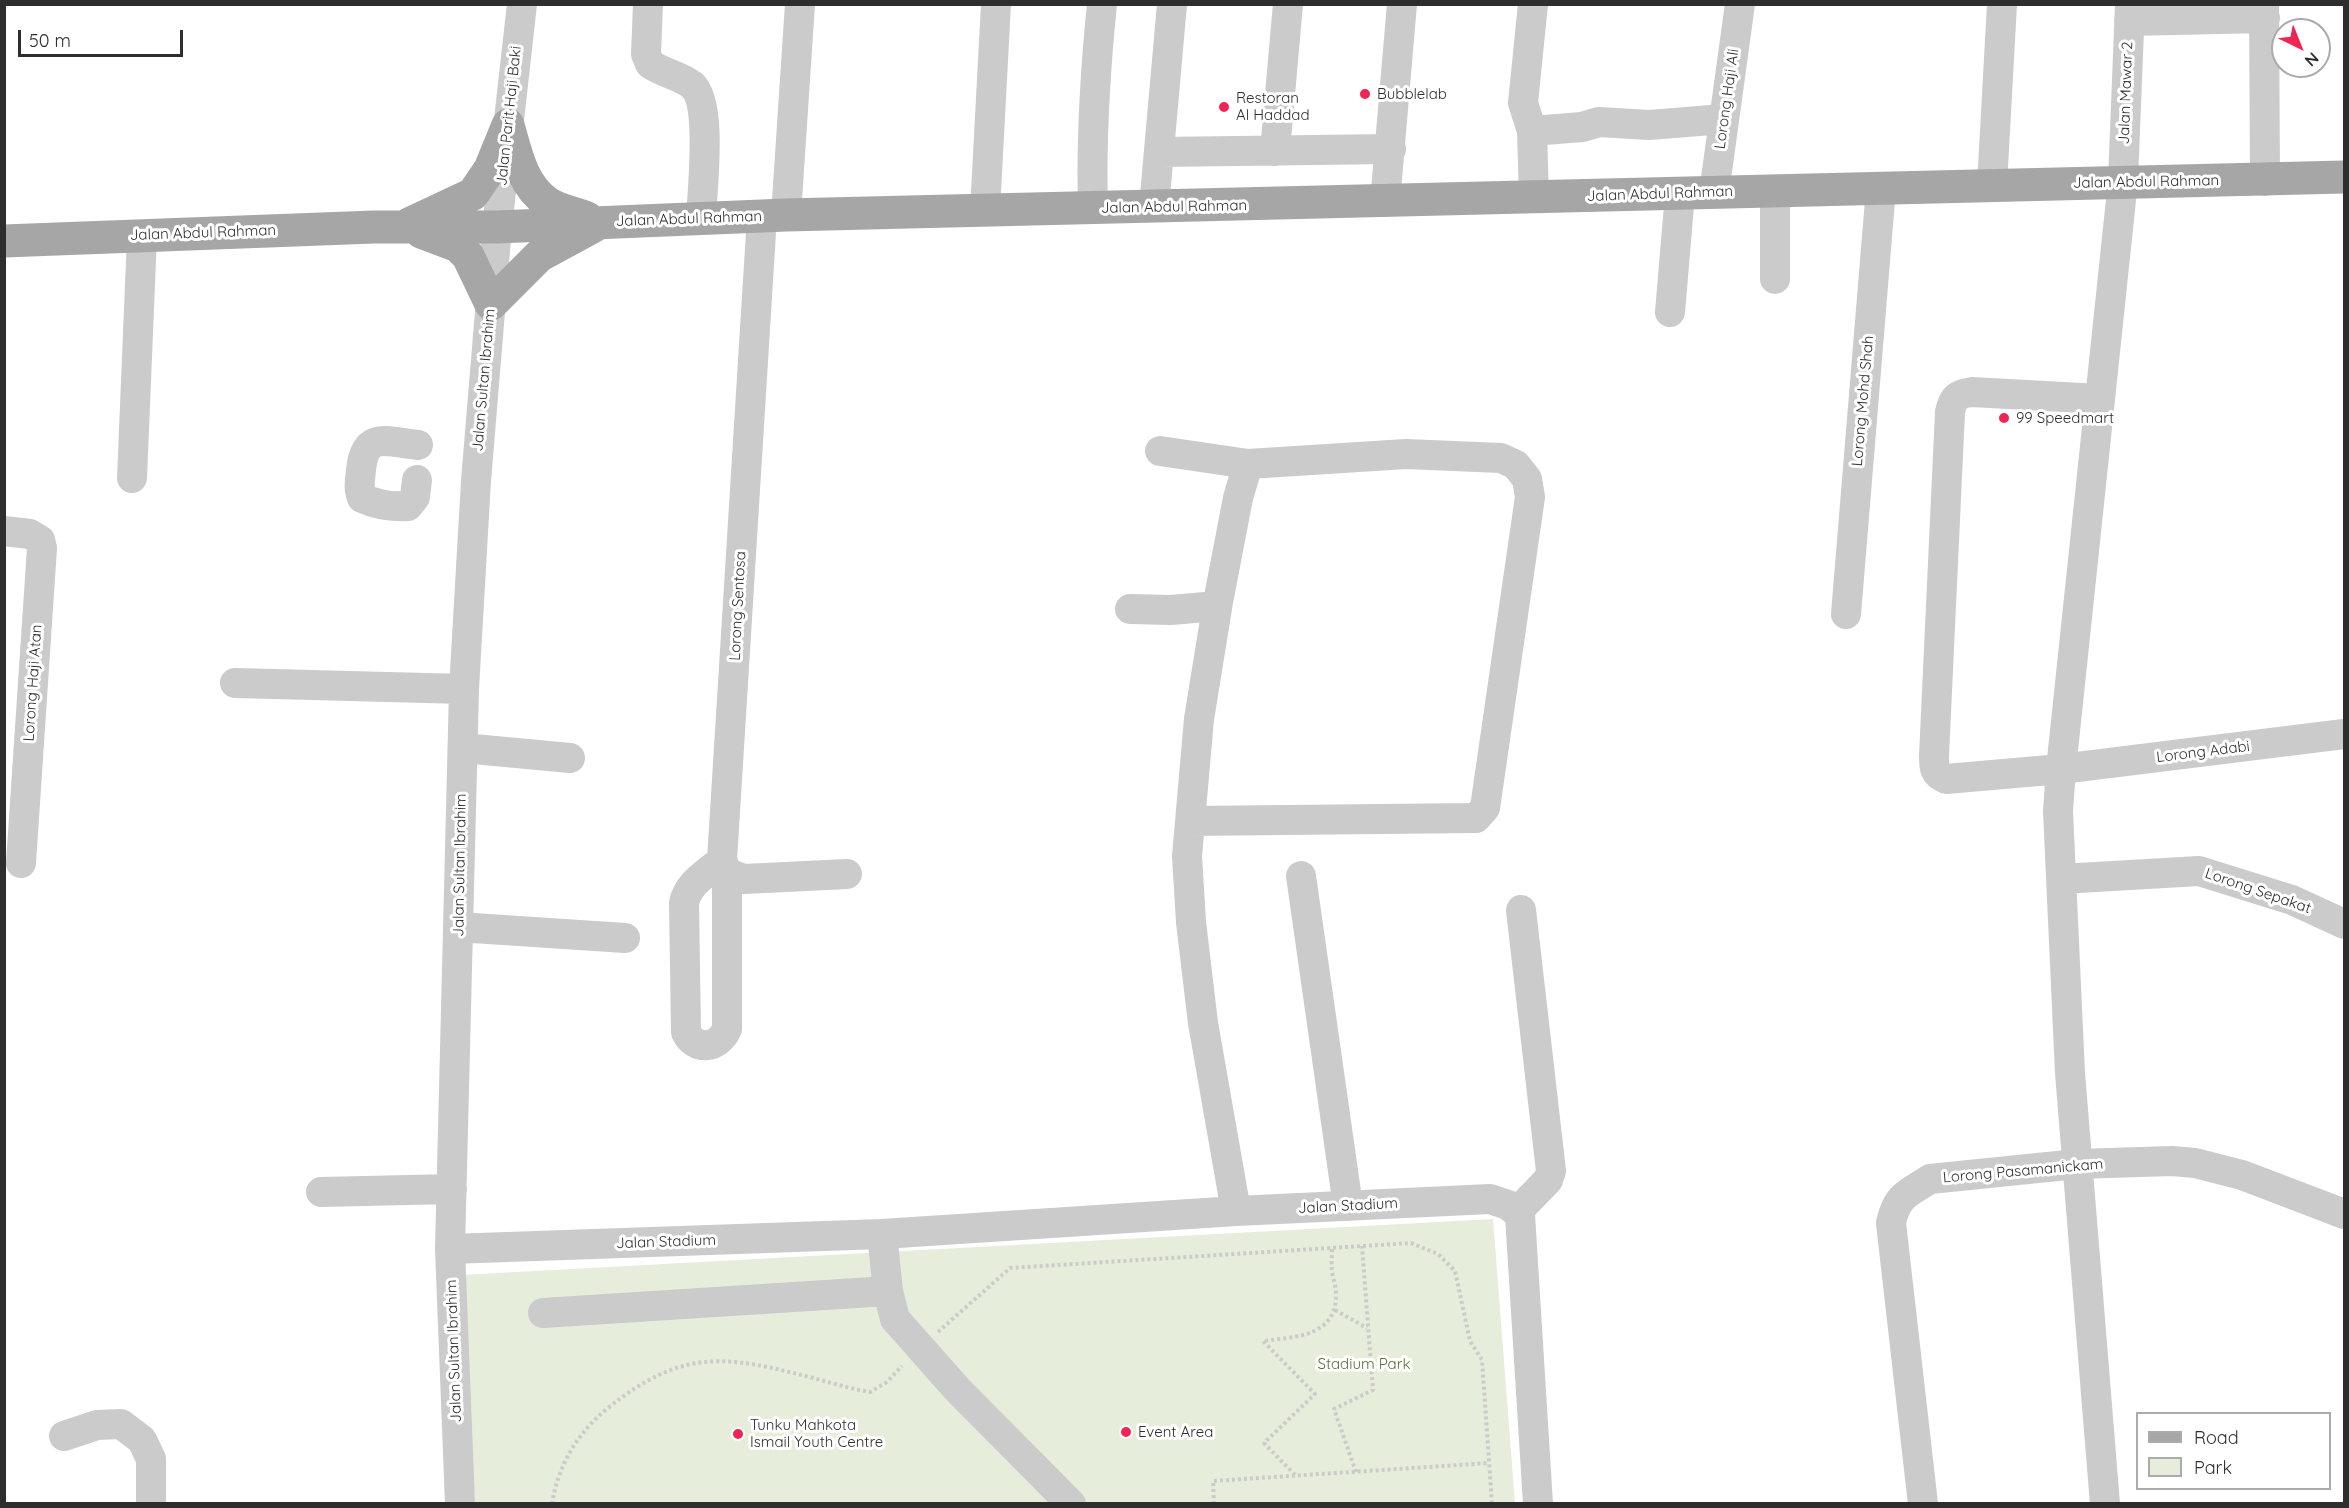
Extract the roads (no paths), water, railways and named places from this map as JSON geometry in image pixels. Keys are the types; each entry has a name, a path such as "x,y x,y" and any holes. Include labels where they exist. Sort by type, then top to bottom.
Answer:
{"main road":[{"path":"508,125 520,167 531,186 548,203 600,223"},
{"path":"405,226 473,194 490,169 508,125"},
{"name":"Jalan Abdul Rahman","path":"4,241 405,226 497,227 774,216 1385,202 2123,181 2265,181 2344,177"},
{"path":"405,226 458,246 468,256 490,304 539,256 600,223"}],"street":[{"name":"Jalan Parit Haji Baki","path":"497,227 522,4"},
{"path":"648,4 646,54 650,64 693,86 700,97 705,118 701,219"},
{"name":"Lorong Sentosa","path":"724,867 693,884 686,893 684,903 686,1032 689,1039 696,1044 717,1044 727,1029 724,867 774,216 800,4"},
{"path":"985,211 996,4"},
{"path":"1093,208 1092,138 1102,4"},
{"path":"1154,207 1172,4"},
{"path":"1275,151 1288,4"},
{"path":"1385,202 1402,4"},
{"path":"1533,4 1524,103 1532,131 1534,198"},
{"name":"Lorong Haji Ali","path":"1714,193 1740,4"},
{"path":"1992,185 2002,4"},
{"path":"2129,13 2264,11 2265,181"},
{"name":"Jalan Mawar 2","path":"2105,1503 2070,1073 2058,811 2123,181 2129,13"},
{"path":"1532,131 1582,127 1599,122 1649,125 1724,119"},
{"path":"1159,152 1391,149"},
{"name":"Lorong Mohd Shah","path":"1846,614 1881,188"},
{"path":"1775,191 1775,279"},
{"path":"1670,312 1680,194"},
{"name":"Jalan Sultan Ibrahim","path":"459,1503 450,1249 464,689 476,481 497,227"},
{"path":"132,478 142,236"},
{"name":"Lorong Adabi","path":"2100,399 1972,392 1959,394 1953,400 1950,412 1934,768 1938,776 1946,779 2061,769 2344,734"},
{"path":"417,480 415,497 408,506 391,507 367,501 359,492 363,454 368,446 377,442 418,445"},
{"path":"1160,451 1248,464 1406,454 1501,458 1516,465 1527,479 1530,497 1485,808 1476,818 1190,821"},
{"path":"1236,1211 1203,1023 1191,922 1187,856 1199,718 1217,606 1238,498 1248,464"},
{"name":"Lorong Haji Atan","path":"4,531 30,534 40,540 42,548 21,863"},
{"path":"1130,609 1171,610 1217,606"},
{"path":"235,683 464,689"},
{"path":"463,748 570,758"},
{"path":"724,867 744,879 847,874"},
{"name":"Lorong Sepakat","path":"2061,879 2199,871 2292,900 2344,924"},
{"path":"1301,876 1348,1206"},
{"path":"1521,910 1551,1171 1548,1180 1517,1212 1520,1215 1538,1503"},
{"path":"458,927 625,938"},
{"name":"Lorong Pasamanickam","path":"1923,1503 1891,1223 1895,1205 1930,1179 2077,1164 2172,1161 2195,1163 2242,1175 2344,1214"},
{"path":"321,1192 452,1189"},
{"name":"Jalan Stadium","path":"450,1249 882,1234 1236,1211 1490,1199 1508,1205 1517,1212"},
{"path":"882,1234 888,1291 895,1319 920,1348 1071,1503"},
{"path":"543,1313 888,1291"},
{"path":"64,1436 97,1425 121,1424 142,1440 151,1459 151,1503"}],"place":[{"name":"Bubblelab","path":"1365,94"},
{"name":"Restoran Al Haddad","path":"1224,107"},
{"name":"99 Speedmart","path":"2004,418"},
{"name":"Event Area","path":"1126,1432"},
{"name":"Tunku Mahkota Ismail Youth Centre","path":"738,1434"}],"park label":[{"name":"Stadium Park","path":"1364,1364"}]}
